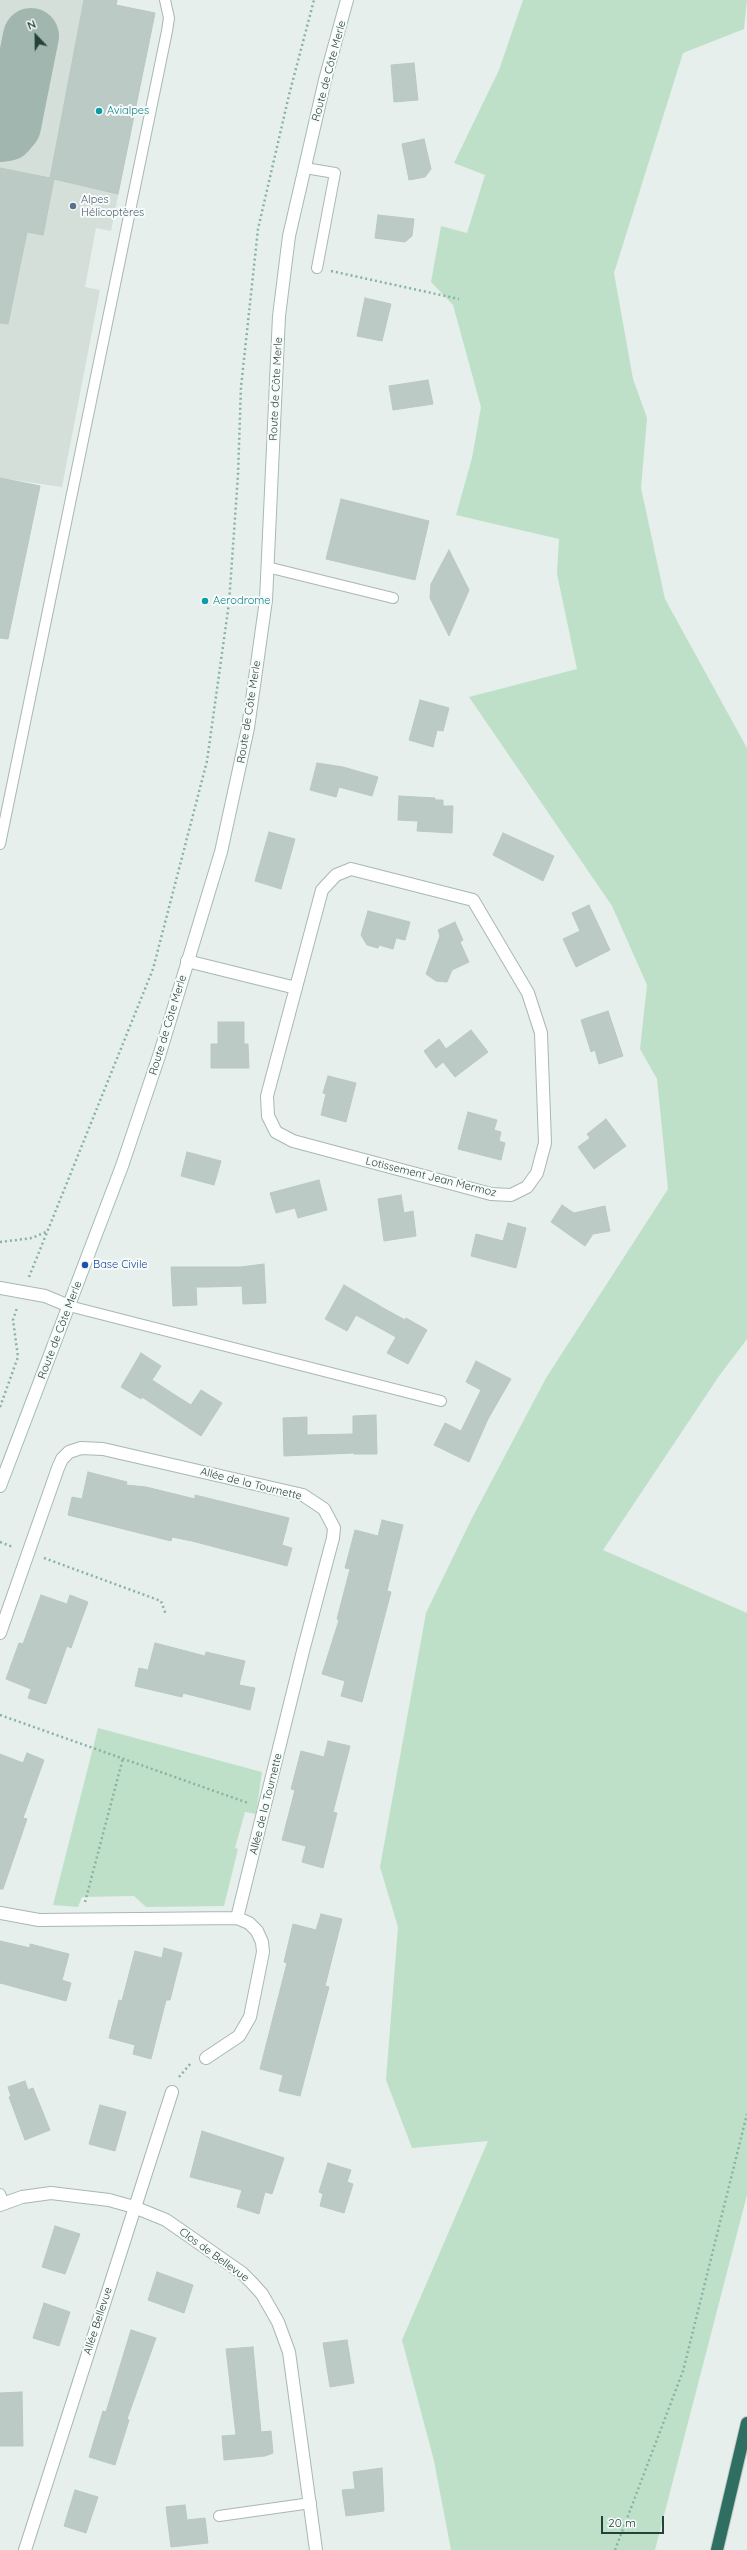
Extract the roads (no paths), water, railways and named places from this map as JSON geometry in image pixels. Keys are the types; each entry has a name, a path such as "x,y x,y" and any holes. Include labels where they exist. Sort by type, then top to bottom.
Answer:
{"highway":[{"path":"717,2550 747,2423"}],"street":[{"name":"Route de Côte Merle","path":"0,1486 122,1166 160,1053 221,852 248,728 266,600 280,316 289,236 347,0"},
{"name":"Lotissement Jean Mermoz","path":"350,869 362,871 472,900 528,993 541,1033 545,1143 537,1173 528,1187 511,1195 491,1194 293,1141 276,1132 268,1116 267,1096 296,988 322,890 336,875 350,869"},
{"path":"187,961 296,988"},
{"path":"0,1288 45,1296 69,1306"},
{"name":"Allée de la Tournette","path":"0,1633 62,1459 69,1452 81,1448 104,1449 303,1495 324,1509 334,1528 333,1538 303,1651 238,1918"},
{"path":"0,1913 26,1918 80,1921 238,1918 249,1923 257,1931 262,1942 263,1952 250,2017 240,2036 206,2058"},
{"name":"Allée Bellevue","path":"25,2550 172,2092"},
{"name":"Clos de Bellevue","path":"1,2201 36,2194 51,2193 108,2200 134,2207 166,2220 225,2260 243,2274 262,2294 278,2322 289,2352 311,2503 316,2550"}],"lane":[{"path":"0,844 167,31 168,18 165,0"},
{"path":"305,168 335,173 317,268"},
{"path":"267,567 393,598"},
{"path":"69,1306 441,1401"},
{"path":"219,2516 311,2503"}],"place":[{"name":"Avialpes","path":"99,111"},
{"name":"Alpes Hélicoptères","path":"73,206"},
{"name":"Aerodrome","path":"205,601"},
{"name":"Base Civile","path":"85,1265"}]}
